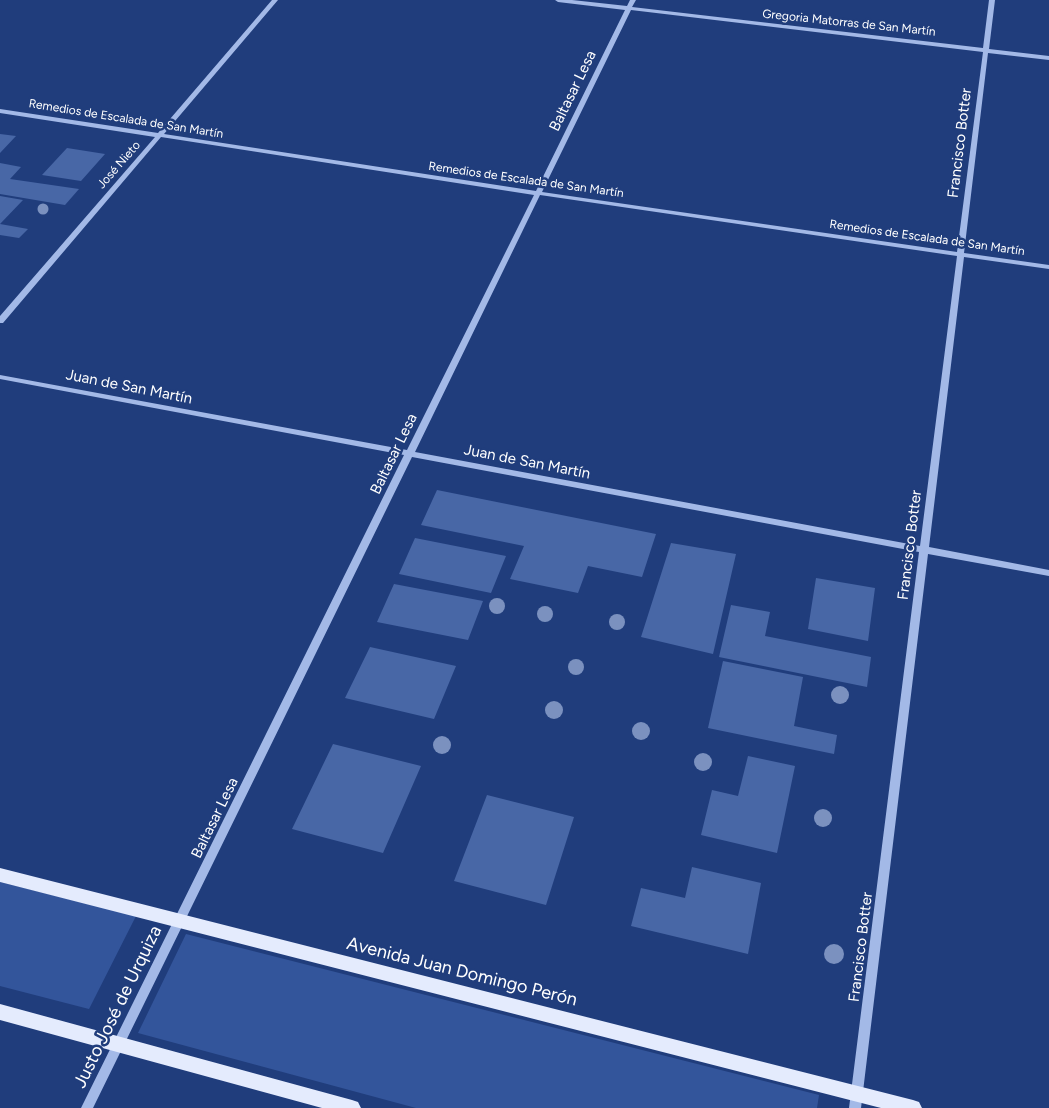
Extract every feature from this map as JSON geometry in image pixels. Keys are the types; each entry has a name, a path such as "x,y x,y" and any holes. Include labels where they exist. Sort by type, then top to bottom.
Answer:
{"main road":[{"name":"Avenida Juan Domingo Perón","path":"0,875 856,1101 913,1108"},
{"path":"0,1012 352,1108"}],"street":[{"name":"José Nieto","path":"0,321 275,0"},
{"name":"Gregoria Matorras de San Martín","path":"558,0 1049,58"},
{"name":"Baltasar Lesa","path":"180,921 632,0"},
{"name":"Francisco Botter","path":"856,1101 992,0"},
{"name":"Remedios de Escalada de San Martín","path":"0,112 537,193 1049,267"},
{"name":"Juan de San Martín","path":"0,378 1049,573"},
{"name":"Justo José de Urquiza","path":"87,1108 180,921"}],"shaded area":[{"path":"0,882 136,916 89,1009 0,986"},
{"path":"186,934 819,1095 817,1108 416,1108 138,1033"}],"building":[{"path":"0,134 16,136 0,153"},
{"path":"67,148 105,154 81,181 42,175"},
{"path":"0,163 21,167 10,179 79,189 65,205 0,194"},
{"path":"0,196 23,200 0,224"},
{"path":"0,224 28,229 19,238 0,235"},
{"path":"437,490 656,534 642,577 588,566 578,593 510,579 524,546 421,525"},
{"path":"415,538 506,556 491,593 399,574"},
{"path":"671,543 736,554 713,654 641,637"},
{"path":"816,578 875,588 868,641 808,629"},
{"path":"394,584 483,601 468,640 377,622"},
{"path":"731,605 770,612 765,636 871,657 867,687 719,657"},
{"path":"370,647 456,666 434,719 345,698"},
{"path":"723,661 803,677 794,726 837,735 834,754 708,728"},
{"path":"333,744 421,766 383,853 292,829"},
{"path":"748,756 795,766 777,853 701,835 712,790 738,796"},
{"path":"487,795 574,817 546,905 454,881"},
{"path":"692,867 761,883 748,954 631,926 641,888 685,898"}]}
